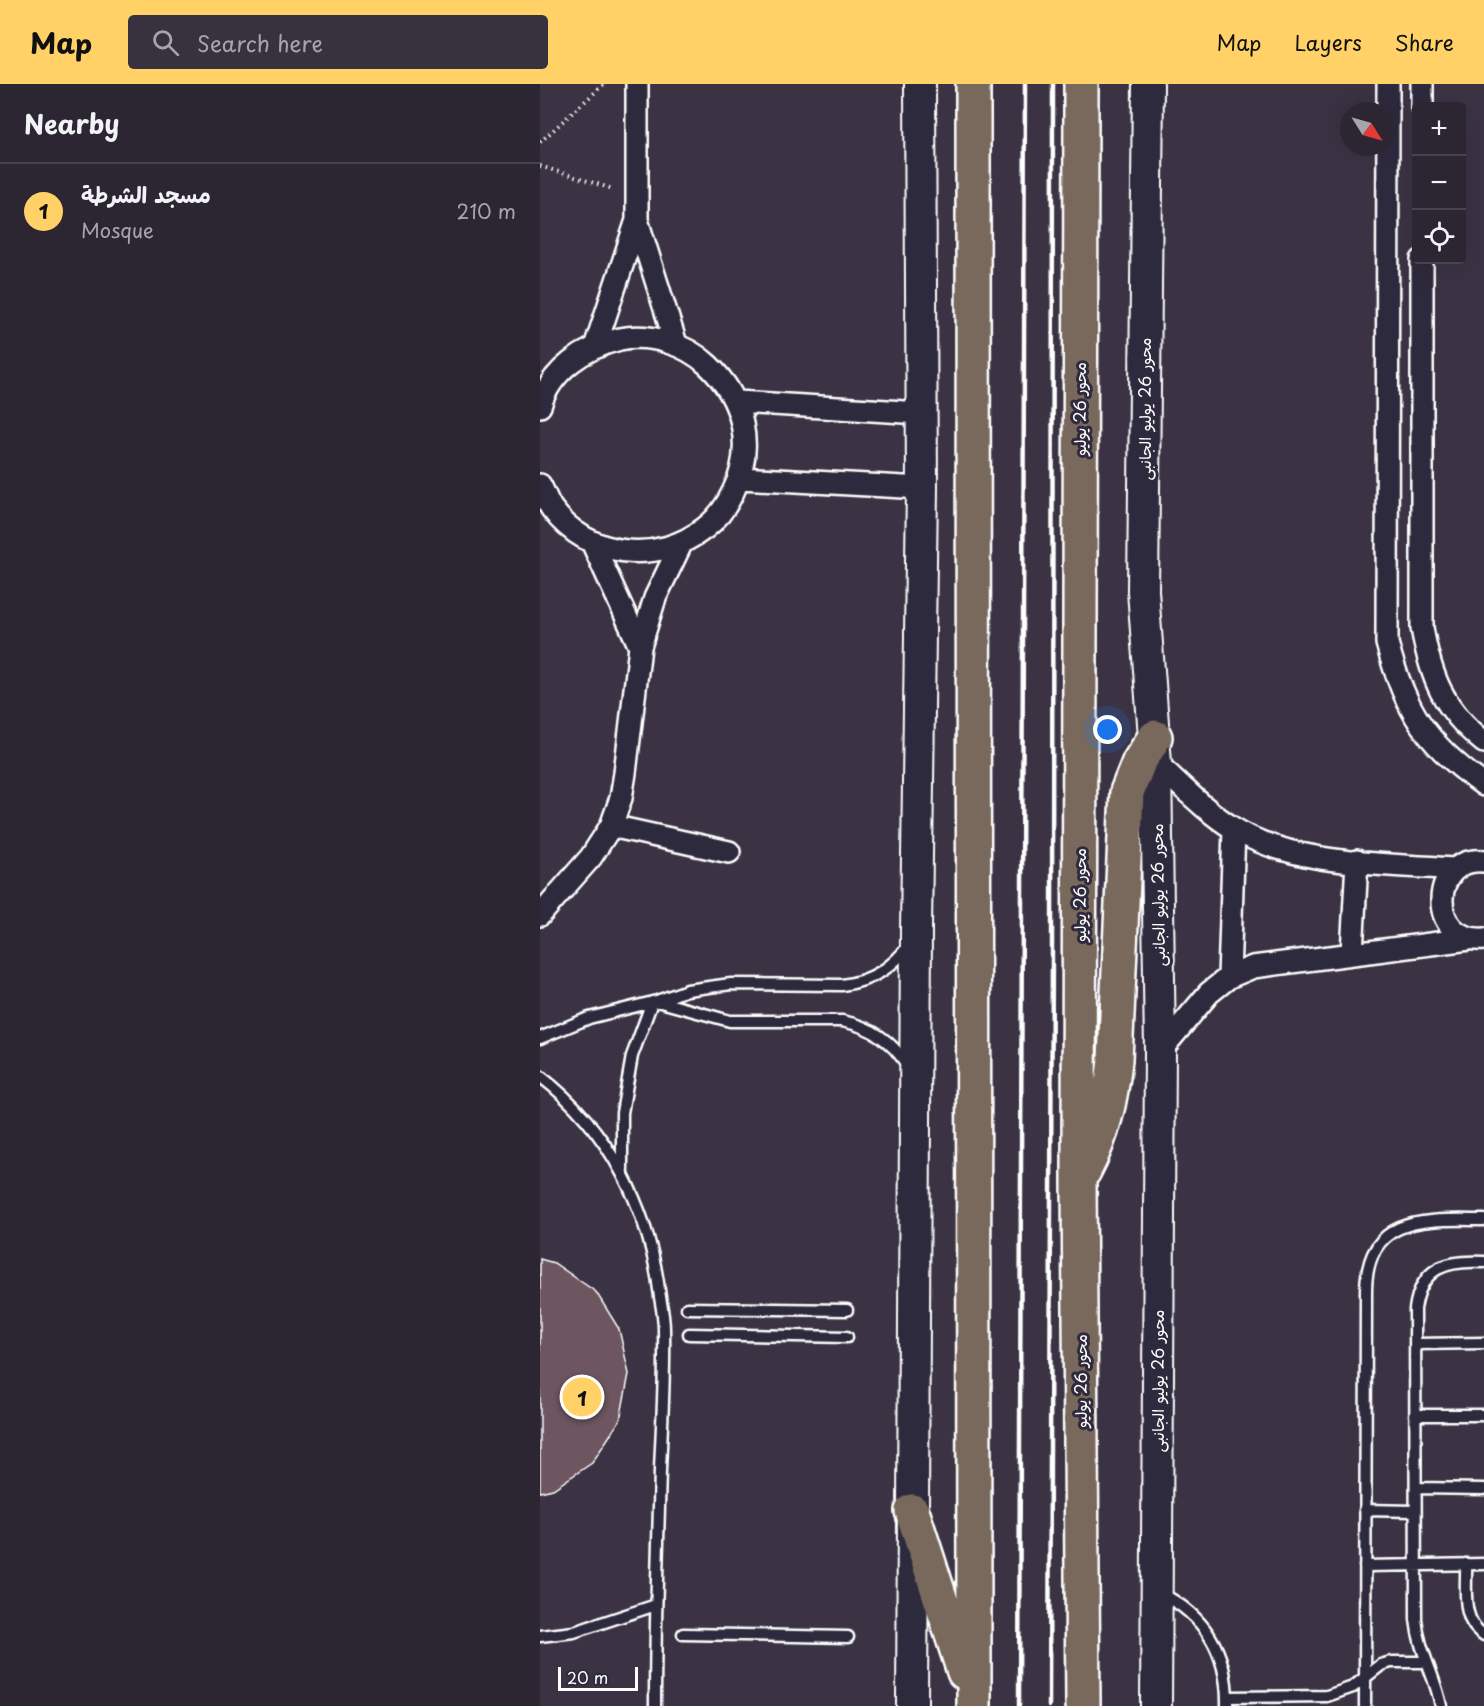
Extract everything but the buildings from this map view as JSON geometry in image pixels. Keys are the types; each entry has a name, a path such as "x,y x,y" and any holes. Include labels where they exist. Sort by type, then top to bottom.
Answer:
{"highway":[{"path":"973,84 974,1704"},
{"name":"محور 26 يوليو","path":"1081,84 1079,1181 1083,1706"},
{"path":"1079,1181 1094,1152 1105,1123 1116,1060 1125,808 1139,762 1156,750"},
{"path":"912,1511 974,1704"}],"main road":[{"path":"912,1706 916,930 922,488 920,84"},
{"name":"محور 26 يوليو الجانبى","path":"1148,84 1143,591 1156,750 1160,1051 1156,1706"}],"street":[{"path":"637,84 637,220 676,344"},
{"path":"1388,84 1388,643 1397,678 1417,718 1432,740 1457,766 1484,785"},
{"path":"1422,84 1422,102"},
{"path":"595,347 637,220"},
{"path":"1422,264 1422,628 1428,664 1443,697 1465,726 1484,742"},
{"path":"540,485 545,506 569,528 591,542 621,551 651,552 681,543 706,528 727,505 740,477 745,452 744,427 737,402 722,377 701,358 676,344 649,338 622,339 595,347 574,359 557,375 541,399"},
{"path":"737,402 921,412"},
{"path":"740,477 922,488"},
{"path":"591,542 640,647"},
{"path":"540,915 591,856 611,826 621,798 640,647 655,598 681,543"},
{"path":"1156,750 1234,829 1282,850 1317,858 1456,869"},
{"path":"611,826 729,852"},
{"path":"1229,977 1234,829"},
{"path":"1352,953 1357,861"},
{"path":"1476,939 1458,933 1449,925 1443,914 1442,889 1456,869 1467,863 1484,861"},
{"path":"1160,1051 1209,993 1229,977 1253,967 1476,939"}],"lane":[{"path":"540,1038 589,1018 654,1002 687,990 731,984 842,985 858,983 873,977 899,958 909,945 916,930"},
{"path":"654,1002 730,1021 842,1021 859,1024 874,1031 900,1053 915,1083"},
{"path":"621,1170 622,1113 632,1056 654,1002"},
{"path":"540,1076 554,1086 591,1125 621,1170 645,1224 658,1275 664,1327 665,1379 656,1605 655,1706"},
{"path":"1365,1706 1366,1276 1369,1263 1383,1240 1404,1225 1430,1220 1484,1220"},
{"path":"1441,1706 1417,1634 1415,1344 1417,1297 1421,1286 1438,1268 1461,1261 1484,1262"},
{"path":"687,1308 847,1310"},
{"path":"689,1334 847,1337"},
{"path":"1415,1344 1484,1343"},
{"path":"1415,1415 1484,1415"},
{"path":"1416,1488 1484,1489"},
{"path":"1365,1510 1415,1511"},
{"path":"1466,1564 1469,1618 1477,1630 1484,1635"},
{"path":"1365,1566 1484,1564"},
{"path":"1157,1591 1174,1600 1202,1624 1221,1657 1226,1675 1227,1701 1327,1696 1353,1687 1372,1671 1391,1662 1426,1662"},
{"path":"540,1636 574,1632 656,1605"},
{"path":"683,1634 848,1637"}],"path":[{"path":"540,142 604,84"},
{"path":"540,165 637,197"}],"railway":[{"path":"1019,1706 1025,84"},
{"path":"1049,1706 1053,84"}],"place":[{"name":"مسجد الشرطة","path":"582,1397"}]}
